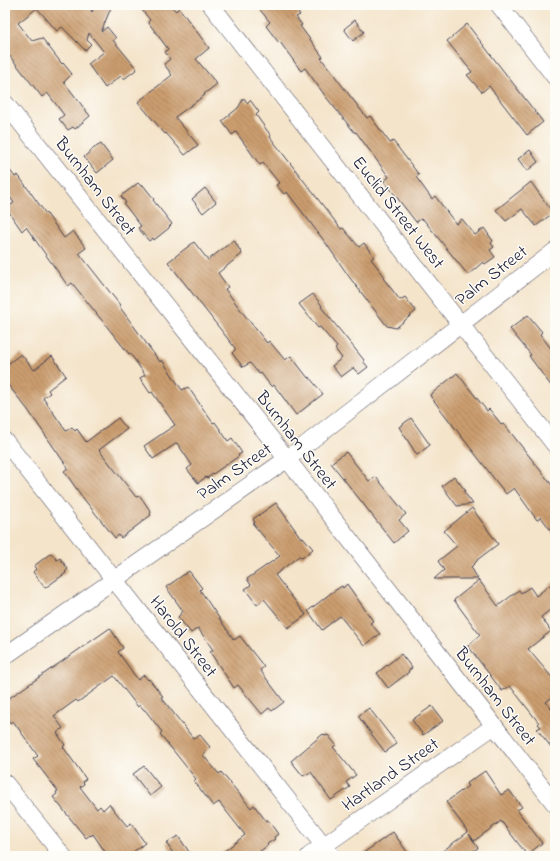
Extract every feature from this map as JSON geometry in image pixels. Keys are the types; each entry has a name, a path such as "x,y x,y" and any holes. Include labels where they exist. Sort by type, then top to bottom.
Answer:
{"street":[{"name":"Euclid Street West","path":"211,5 555,445"},
{"path":"499,5 555,77"},
{"name":"Burnham Street","path":"5,103 287,459 555,804"},
{"name":"Palm Street","path":"5,656 287,459 555,251"},
{"name":"Harold Street","path":"5,441 328,851"},
{"name":"Hartland Street","path":"309,856 328,851 494,726"},
{"path":"5,783 63,856"}],"building":[{"path":"5,5 92,5 89,8 92,12 94,5 112,5 101,32 107,27 116,38 113,40 137,69 124,79 121,76 105,88 88,64 104,52 89,33 87,40 91,44 86,51 62,27 57,31 37,8 18,23 32,41 42,38 62,64 63,63 72,74 64,82 90,116 75,129 73,127 68,130 59,119 64,115 49,95 47,93 42,97 5,50"},
{"path":"138,5 170,5 176,11 179,8 209,48 196,59 217,84 204,94 205,95 175,117 198,145 185,155 138,102 172,75 164,64 170,59 165,52 168,49 148,22 150,20"},
{"path":"256,5 292,5 300,15 296,17 302,25 300,26 323,57 321,58 367,118 370,116 390,143 393,141 419,175 416,177 432,199 435,196 456,224 462,219 475,235 484,228 493,241 491,243 494,247 490,250 495,257 485,264 483,262 468,275 423,219 416,222 384,181 389,177 356,132 355,133 326,97 305,68 301,71 280,42 279,43 266,26 270,22"},
{"path":"355,20 364,32 353,41 344,29"},
{"path":"467,24 543,122 527,135 489,86 482,92 467,75 472,72 447,41"},
{"path":"244,98 247,103 250,100 259,112 256,115 271,136 270,137 341,229 343,228 359,247 364,243 374,257 371,259 385,277 383,278 400,300 405,297 416,311 396,328 387,326 287,192 284,194 276,185 279,183 263,163 260,165 236,132 232,135 222,121 238,108"},
{"path":"101,144 113,160 97,173 84,157"},
{"path":"530,150 538,162 527,171 518,159"},
{"path":"5,164 15,177 18,175 64,238 73,231 86,248 79,253 120,305 119,306 160,362 162,360 182,390 188,387 213,423 215,422 228,441 232,438 242,453 238,455 239,456 198,483 187,469 192,465 177,443 153,459 144,446 175,425 152,392 150,393 140,378 145,375 130,353 129,354 72,283 68,286 26,227 22,231 6,208 14,203 5,190"},
{"path":"531,182 553,213 536,226 522,209 506,221 496,210"},
{"path":"138,183 141,186 143,185 172,224 154,240 153,238 149,241 138,228 141,226 124,204 126,203 121,196"},
{"path":"205,188 216,202 203,213 192,199"},
{"path":"234,240 242,254 218,273 228,287 225,289 267,343 269,341 285,360 291,356 323,394 296,415 274,385 272,387 261,373 259,374 250,363 243,367 232,353 235,348 168,262 194,242 208,260"},
{"path":"313,294 322,306 321,307 364,360 363,361 368,367 359,374 353,368 341,377 332,366 342,358 335,349 337,347 320,327 318,328 299,304"},
{"path":"528,315 542,332 540,334 555,354 555,391 529,356 531,355 510,329"},
{"path":"21,354 34,370 52,356 66,376 48,390 50,393 43,398 66,431 72,427 75,431 77,429 86,442 118,418 127,429 99,450 136,497 140,496 151,512 151,515 121,538 119,535 115,538 83,498 64,471 68,468 28,410 5,381 5,366"},
{"path":"457,373 487,411 489,409 502,425 504,424 555,489 555,536 541,517 537,520 514,488 506,494 431,397 430,395"},
{"path":"411,418 430,445 417,455 399,427"},
{"path":"346,452 369,481 376,477 406,514 399,520 408,531 394,543 331,463"},
{"path":"454,476 465,490 464,492 473,504 457,506 442,486"},
{"path":"276,503 301,538 303,537 313,549 302,558 299,556 275,575 306,615 288,628 264,599 257,605 245,589 251,585 247,579 280,556 253,524 255,523 253,519"},
{"path":"472,508 498,544 477,560 471,567 478,579 434,579 444,570 438,561 457,546 444,531"},
{"path":"51,553 57,560 60,558 68,569 65,572 66,573 45,588 33,572 36,569 34,566"},
{"path":"189,571 202,588 200,590 234,640 240,636 264,667 260,670 284,702 272,711 269,708 262,714 238,685 234,688 210,652 213,650 198,628 191,633 178,617 183,611 166,587"},
{"path":"479,580 498,606 519,590 521,593 530,587 536,596 555,581 555,606 541,617 551,631 528,649 555,681 555,695 546,702 555,713 555,752 537,729 541,727 538,724 539,723 510,686 502,691 468,646 480,635 454,600"},
{"path":"347,584 373,621 370,623 380,634 364,646 340,616 322,630 308,611 331,593 342,586 343,588"},
{"path":"110,628 123,648 118,652 138,680 144,675 148,680 149,679 193,738 200,735 210,747 203,755 219,774 221,772 251,808 254,805 266,821 268,820 278,834 274,837 275,839 254,856 218,856 245,835 219,802 213,806 194,781 196,779 160,734 162,732 145,710 140,705 138,707 114,676 78,702 76,700 54,716 63,728 57,733 65,745 63,747 86,779 83,781 84,784 80,787 97,809 100,806 103,810 109,804 127,826 131,823 145,843 128,856 108,856 93,834 86,838 53,797 58,791 33,759 38,756 13,721 10,723 5,715 5,701"},
{"path":"401,654 412,668 388,688 377,673"},
{"path":"432,706 443,721 423,735 412,720"},
{"path":"369,708 397,744 385,752 358,716"},
{"path":"323,734 325,736 328,735 336,745 333,747 356,775 346,782 350,787 331,800 311,772 303,776 291,761"},
{"path":"144,766 161,787 150,796 133,774"},
{"path":"485,771 501,795 509,790 522,807 517,810 542,843 527,855 501,821 474,841 469,834 478,848 466,856 436,856 468,832 446,802 468,786 466,784"},
{"path":"393,832 410,856 359,856"},
{"path":"178,836 192,856 175,856 166,843"}]}
